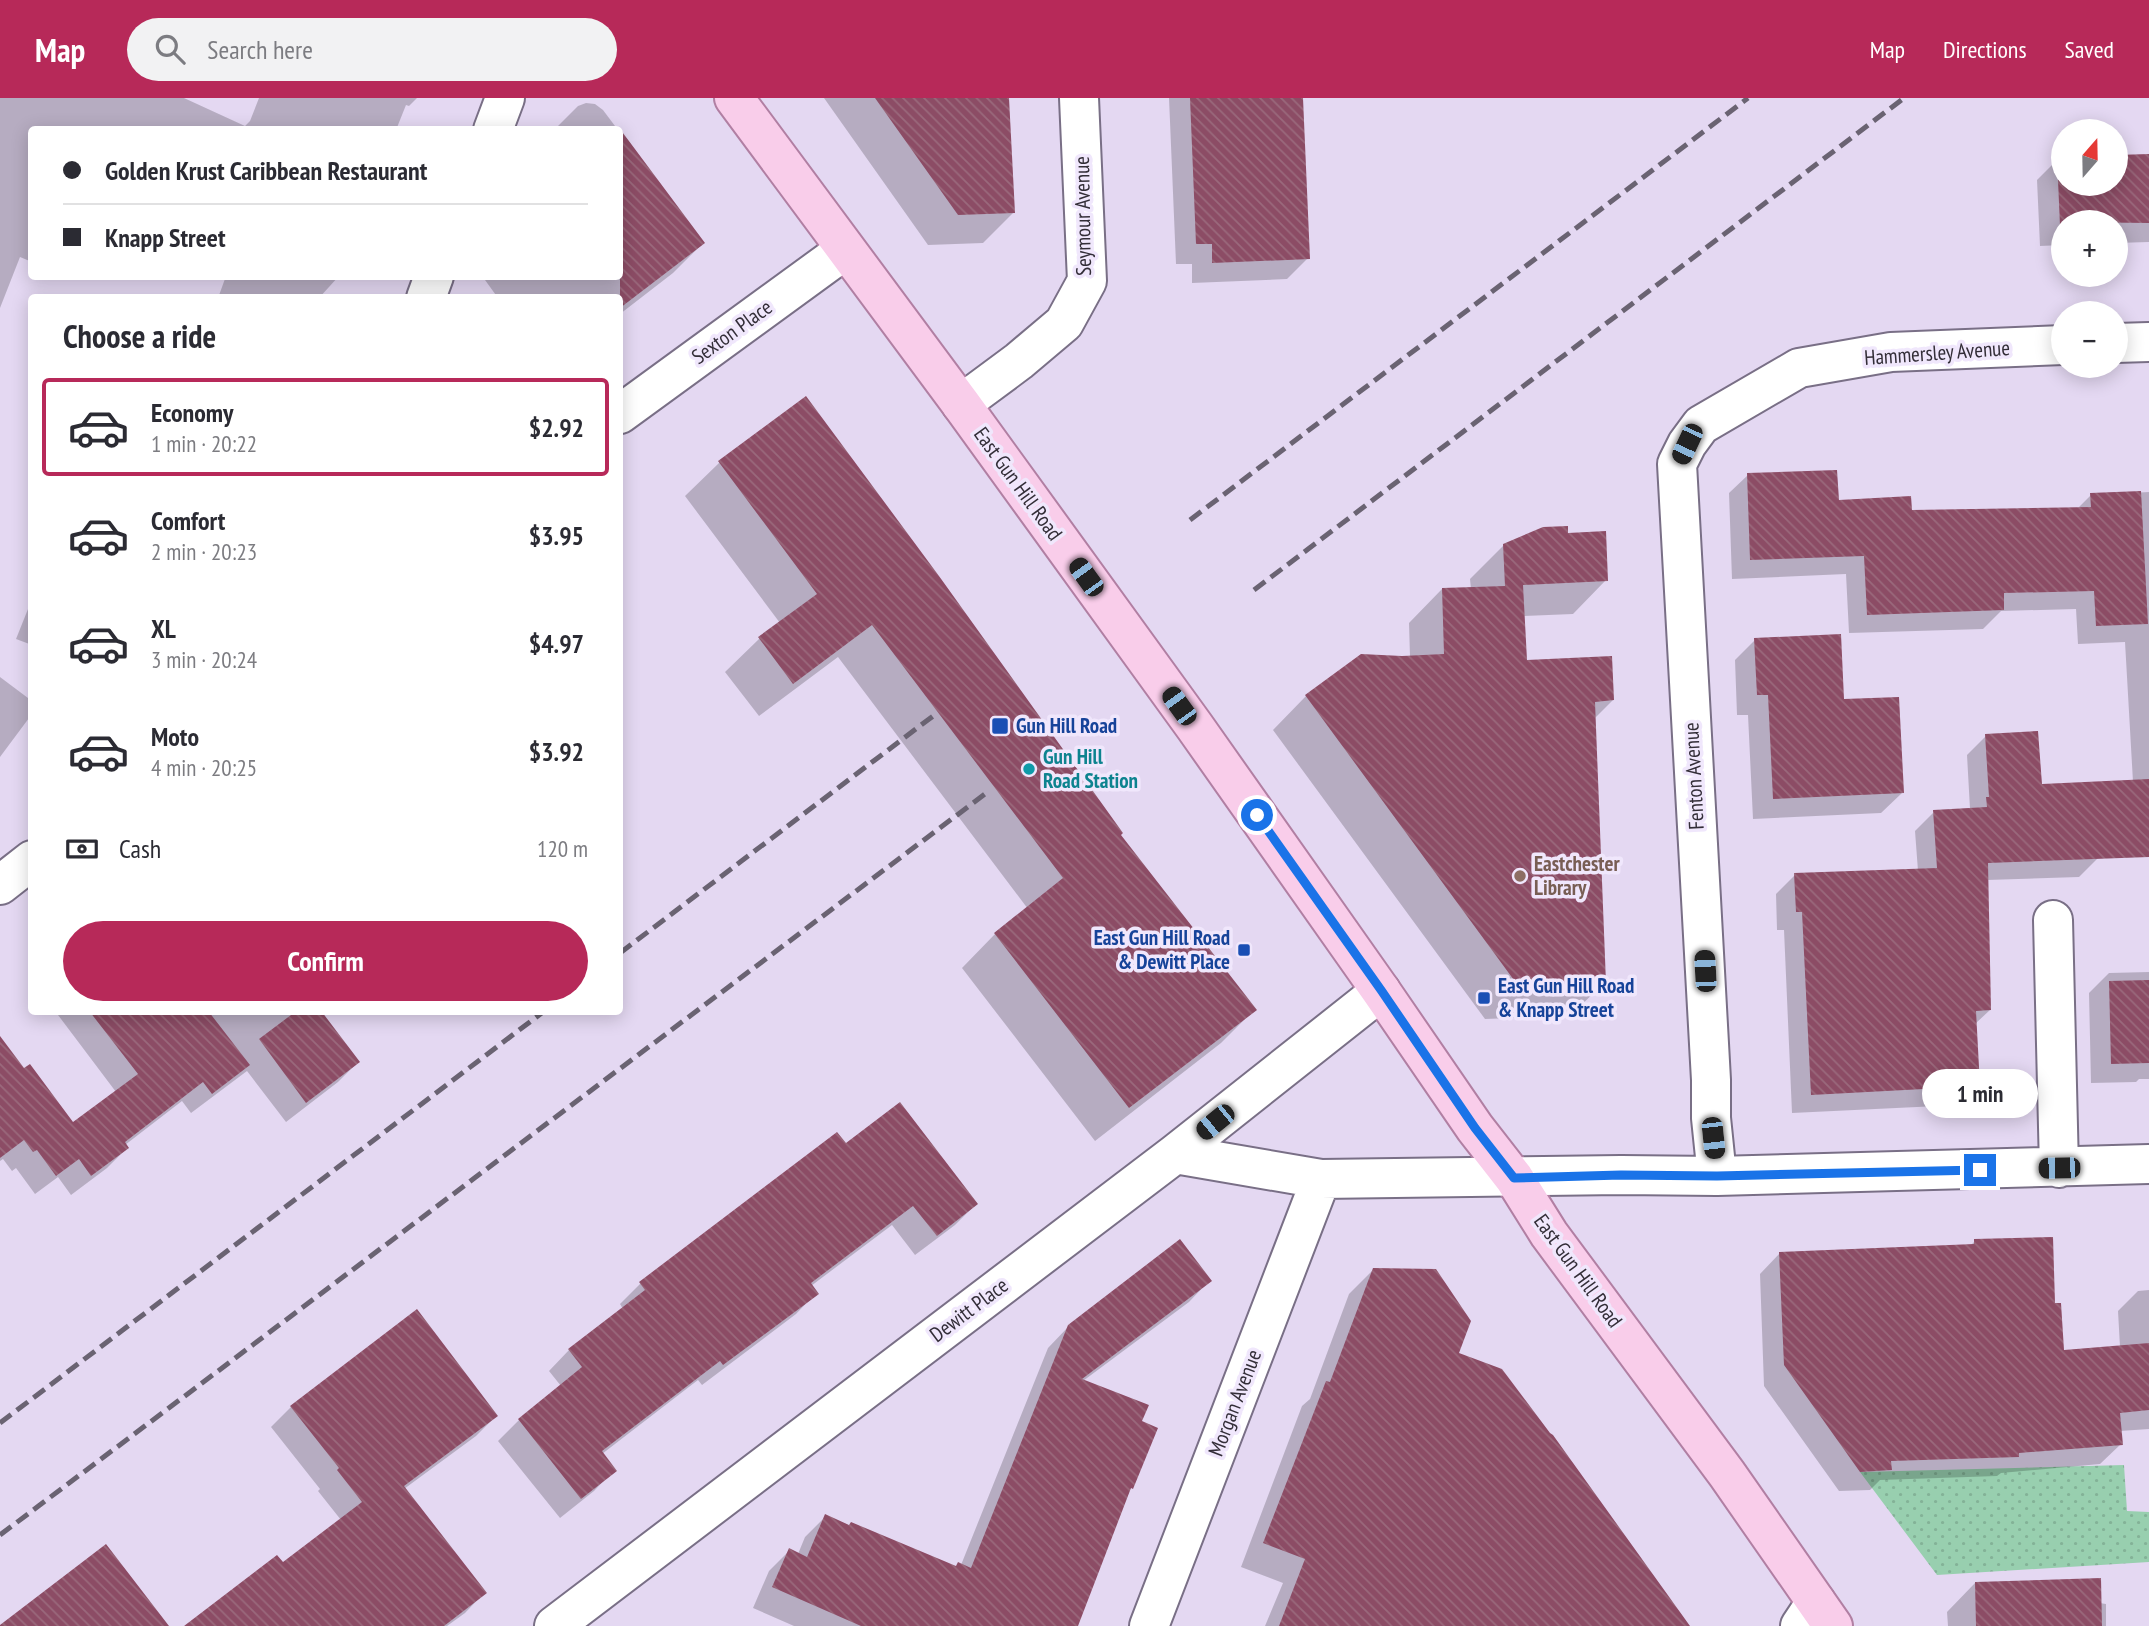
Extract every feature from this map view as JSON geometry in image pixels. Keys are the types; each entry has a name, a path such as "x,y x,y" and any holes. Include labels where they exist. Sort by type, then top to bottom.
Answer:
{"main road":[{"name":"East Gun Hill Road","path":"734,98 961,404 1195,727 1475,1128 1514,1178 1549,1234 1727,1474 1816,1618"}],"street":[{"path":"494,126 505,98"},
{"name":"Seymour Avenue","path":"961,404 1019,362 1064,323 1087,281 1079,98"},
{"name":"Sexton Place","path":"623,413 845,250"},
{"path":"2128,343 2149,342"},
{"name":"Hammersley Avenue","path":"1737,403 1799,368 1891,352 2051,345"},
{"name":"Fenton Avenue","path":"1717,1176 1711,1118 1677,464 1701,425 1737,403"},
{"path":"0,885 28,863"},
{"path":"2053,920 2059,1168"},
{"name":"Dewitt Place","path":"554,1626 1175,1154 1381,990"},
{"path":"1175,1154 1321,1179 1717,1176 2149,1164"},
{"name":"Morgan Avenue","path":"1149,1626 1321,1179"}],"green space":[{"path":"2124,1465 2127,1511 2149,1512 2149,1562 1937,1575 1860,1472"}],"building":[{"path":"875,98 1009,98 1015,213 958,215"},
{"path":"1190,98 1303,98 1310,259 1212,263 1212,244 1196,244"},
{"path":"623,133 705,243 623,306 623,294 620,294 620,280 623,280"},
{"path":"2149,154 2149,223 2128,223 2128,210 2059,210 2059,196 2128,196 2128,155"},
{"path":"806,396 939,576 1123,833 1121,835 1257,1010 1129,1108 994,933 1063,878 872,625 793,684 758,637 817,594 718,461"},
{"path":"1837,470 1839,500 1911,496 1912,510 2091,507 2090,493 2141,491 2148,624 2096,626 2094,591 2004,593 2004,610 1867,615 1864,556 1750,560 1747,473"},
{"path":"1568,526 1568,533 1606,531 1608,581 1523,585 1527,660 1612,656 1614,700 1595,702 1606,983 1519,987 1305,695 1361,654 1444,654 1442,588 1505,586 1503,544 1543,527"},
{"path":"1841,634 1844,699 1899,697 1904,793 1773,799 1768,695 1757,695 1754,638"},
{"path":"2038,731 2042,784 2149,779 2149,857 1988,863 1991,1010 1976,1011 1980,1086 1811,1095 1802,912 1796,912 1794,873 1937,868 1933,810 1987,807 1986,797 1989,797 1985,734"},
{"path":"2149,980 2149,1063 2111,1064 2109,981"},
{"path":"92,1015 211,1015 250,1065 212,1094 203,1082 125,1142 129,1148 91,1176 79,1159 56,1176 37,1150 33,1152 24,1140 0,1158 0,1036 24,1068 30,1064 73,1122 138,1074"},
{"path":"291,1015 324,1015 360,1062 306,1103 259,1039"},
{"path":"900,1102 978,1204 937,1236 913,1206 811,1283 819,1294 723,1365 720,1361 602,1451 617,1471 581,1499 518,1419 582,1367 568,1349 645,1290 639,1282 837,1132 846,1143"},
{"path":"2053,1237 2055,1303 2061,1303 2064,1350 2149,1343 2149,1410 2120,1413 2123,1445 2019,1453 2019,1457 1891,1461 1892,1470 1860,1472 1784,1365 1779,1252 1974,1244 1974,1239"},
{"path":"1180,1239 1212,1281 1082,1379 1149,1405 1142,1421 1158,1428 1133,1489 1131,1488 1078,1626 861,1626 772,1587 789,1548 807,1557 825,1514 849,1525 851,1522 956,1566 958,1562 971,1568 1068,1325"},
{"path":"1373,1268 1436,1269 1471,1321 1459,1353 1502,1369 1553,1435 1690,1626 1279,1626 1305,1559 1263,1543 1326,1381 1330,1382"},
{"path":"417,1309 498,1416 404,1486 487,1593 444,1626 184,1626 277,1555 283,1562 362,1502 290,1406"},
{"path":"106,1544 169,1626 0,1626 0,1625"},
{"path":"2101,1578 2102,1626 1976,1626 1975,1582"}],"railway":[{"path":"1190,520 1748,98"},
{"path":"1254,590 1904,98"},
{"path":"623,951 937,713"},
{"path":"0,1535 989,791"},
{"path":"0,1423 539,1015"}],"place":[{"name":"Gun Hill Road","path":"1000,726"},
{"name":"Gun Hill Road Station","path":"1029,769"},
{"name":"Eastchester Library","path":"1520,876"},
{"name":"East Gun Hill Road & Dewitt Place","path":"1244,950"},
{"name":"East Gun Hill Road & Knapp Street","path":"1484,998"}],"route":[{"path":"1257,815 1475,1128 1514,1178 1980,1170"}]}
